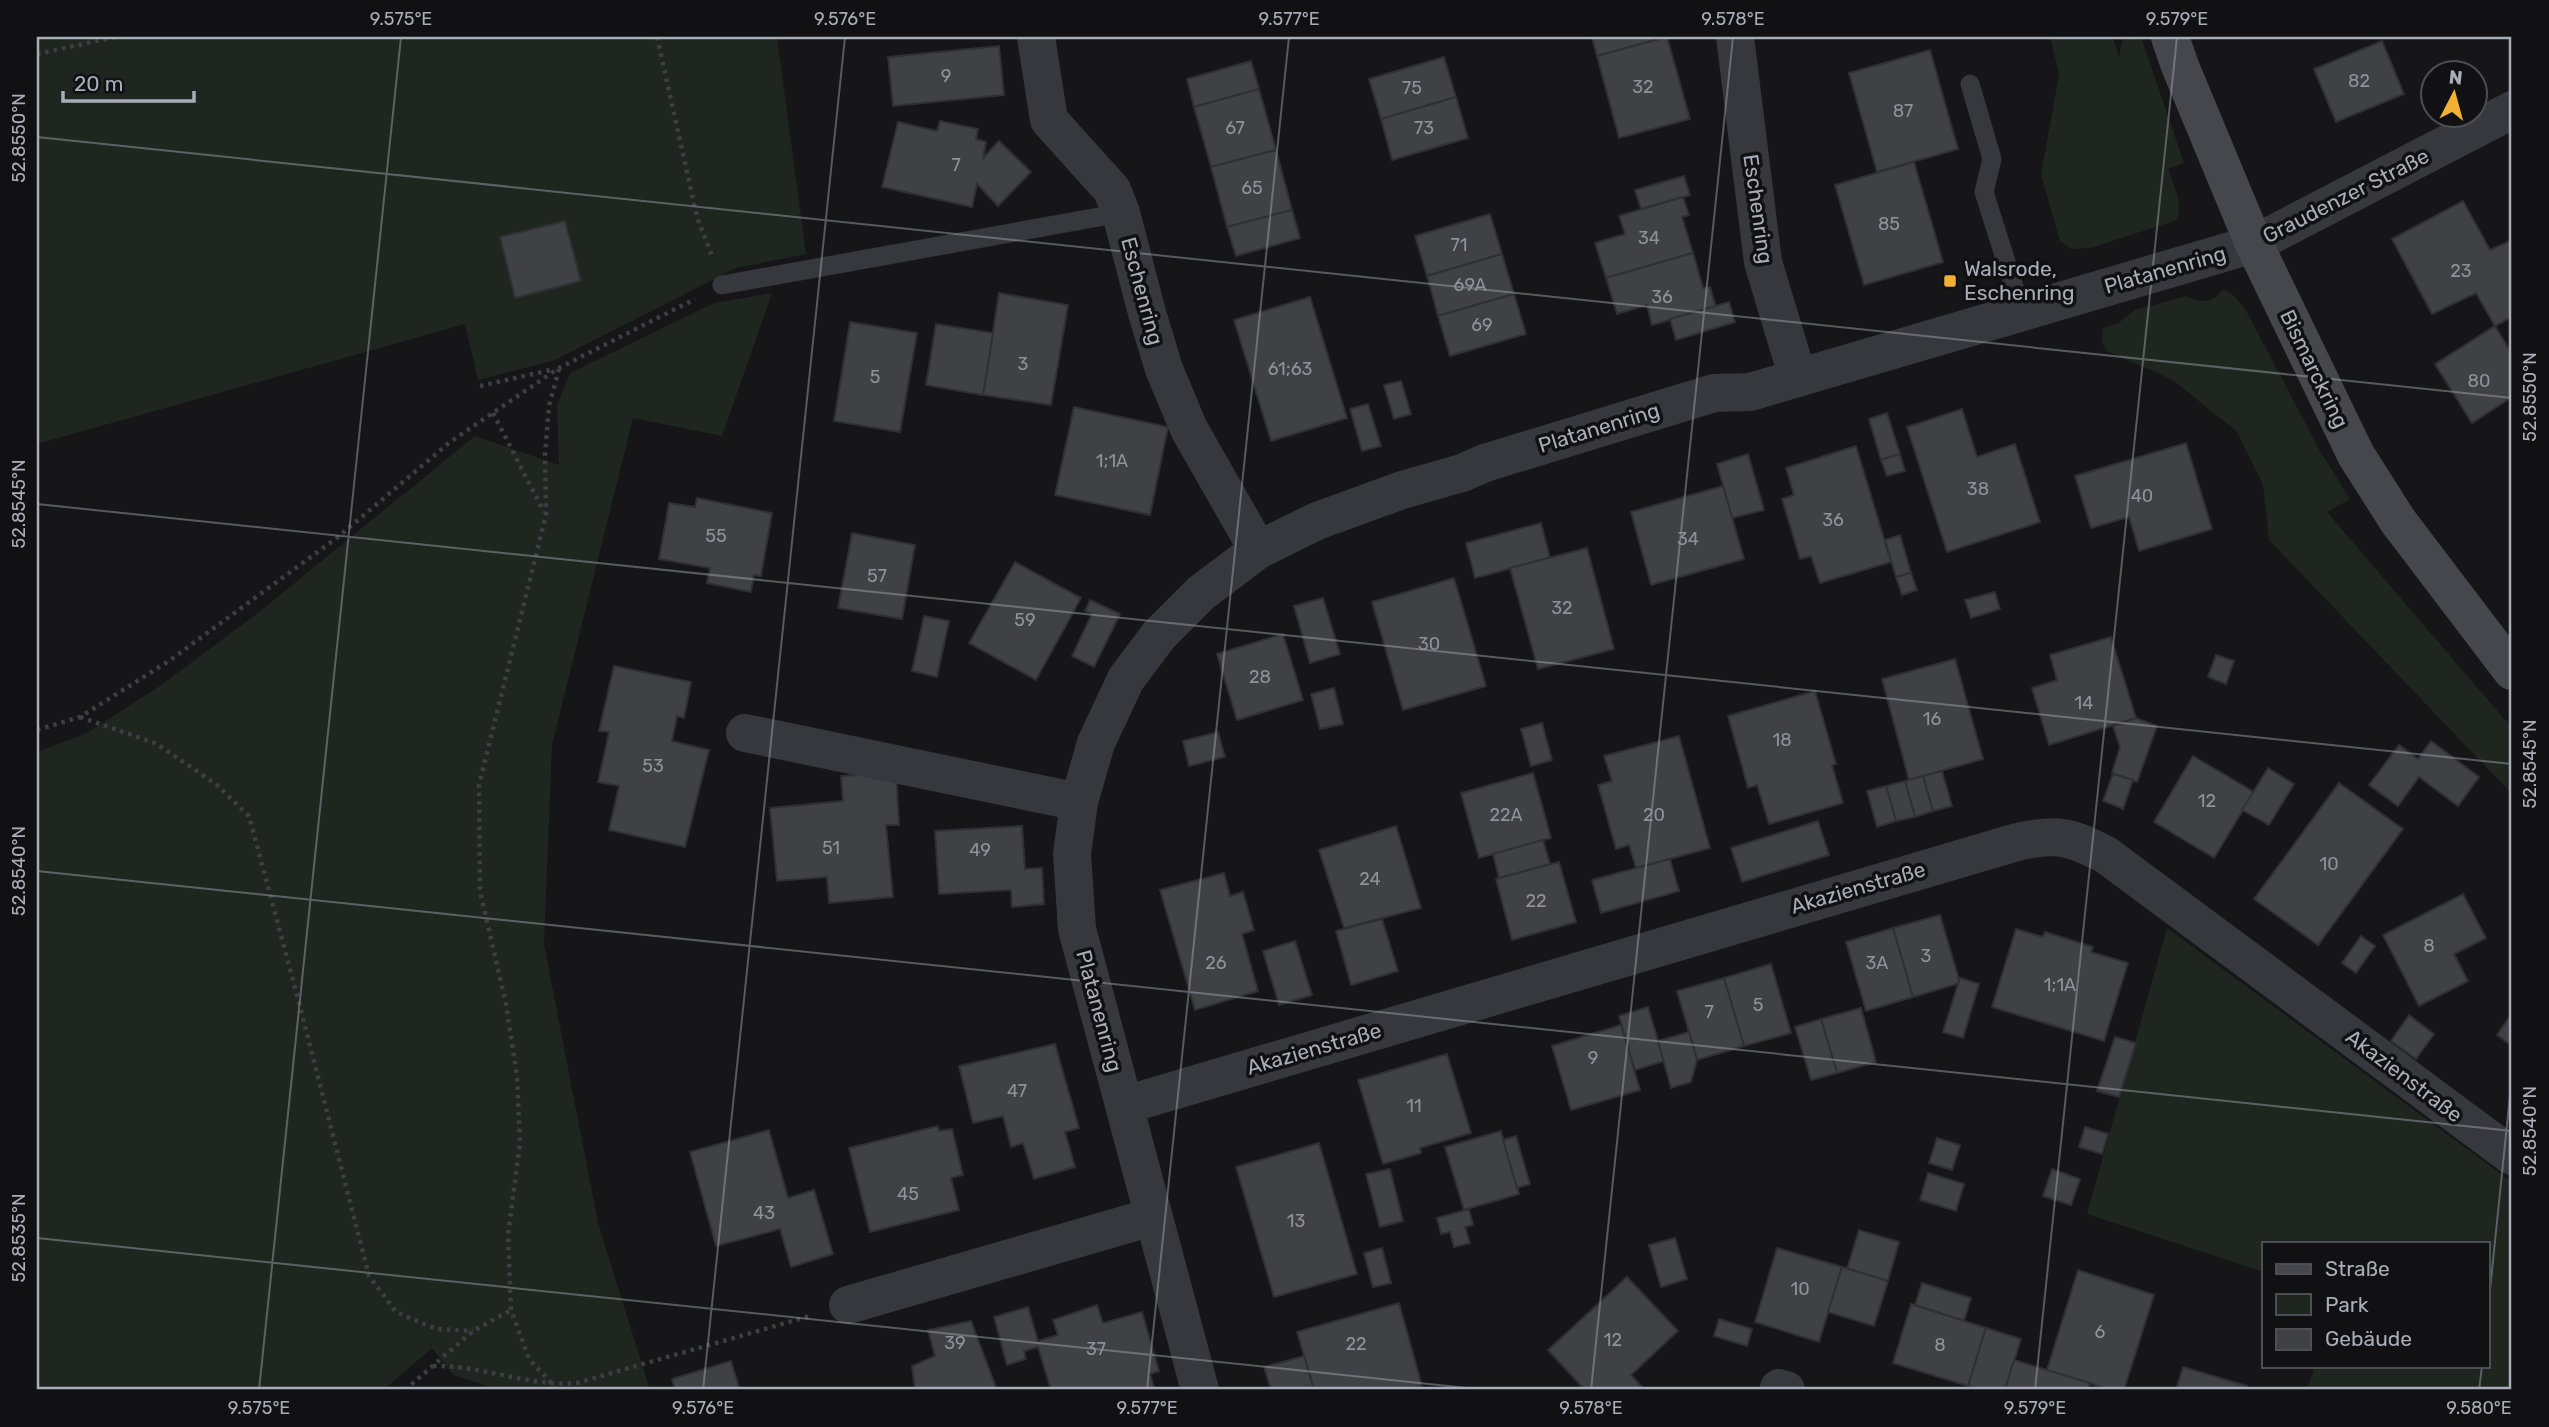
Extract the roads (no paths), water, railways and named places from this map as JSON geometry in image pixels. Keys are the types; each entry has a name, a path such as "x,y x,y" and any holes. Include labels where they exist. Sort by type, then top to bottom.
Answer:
{"street":[{"name":"Eschenring","path":"1036,37 1049,120 1112,190 1121,212 1164,369 1189,429 1258,550"},
{"name":"Eschenring","path":"1735,37 1763,262 1798,378"},
{"name":"Bismarckring","path":"2170,37 2254,244 2356,455 2398,521 2512,671"},
{"name":"Graudenzer Straße","path":"2254,244 2512,110"},
{"name":"Platanenring","path":"1200,1390 1077,929 1072,855 1079,802 1097,743 1126,679 1159,635 1201,593 1258,550 1317,521 1402,490 1714,393 1750,392 2254,244"},
{"path":"745,733 1079,802"},
{"name":"Akazienstraße","path":"1125,1105 2048,835 2075,840 2106,855 2512,1156"},
{"path":"848,1305 1152,1217"}],"lane":[{"path":"1970,84 1992,159 1984,192 2022,312"},
{"path":"722,285 1121,212"}],"place":[{"name":"Walsrode, Eschenring","path":"1950,281"}]}
